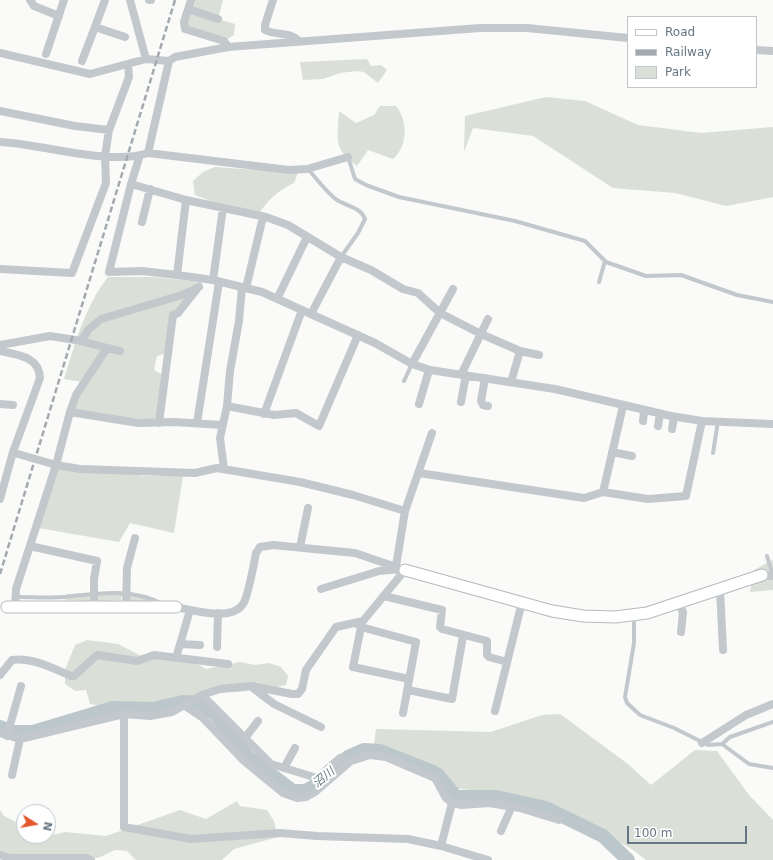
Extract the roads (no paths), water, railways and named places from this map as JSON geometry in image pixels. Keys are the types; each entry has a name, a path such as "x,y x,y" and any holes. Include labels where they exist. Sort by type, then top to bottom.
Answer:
{"street":[{"path":"30,0 34,6 59,16"},
{"path":"46,54 64,0"},
{"path":"82,61 105,0"},
{"path":"130,0 146,59"},
{"path":"191,0 184,22 184,29 224,40 228,46"},
{"path":"273,0 265,25 265,30 278,34 291,34 299,41"},
{"path":"188,9 218,19"},
{"path":"96,27 125,37"},
{"path":"0,53 90,74 146,59 169,61 175,57 228,46 480,28 527,28 627,38"},
{"path":"757,50 773,51"},
{"path":"148,153 169,61"},
{"path":"0,269 72,273 106,184 105,156 109,130 129,77 128,64"},
{"path":"0,111 75,126 109,130"},
{"path":"0,142 105,156 140,156 148,153 280,170 308,169 348,157"},
{"path":"140,156 131,184 110,272 142,271 216,281 244,287 277,299 358,335 412,364 429,370 555,389 674,417 702,421 773,424"},
{"path":"131,184 186,200 263,217 288,225 341,257 372,270 403,289 418,293 440,313 481,334 520,351 539,355"},
{"path":"142,222 150,189"},
{"path":"177,276 186,200"},
{"path":"197,423 216,281 223,208"},
{"path":"224,469 220,438 227,406 230,371 244,287 263,217"},
{"path":"277,299 307,237"},
{"path":"311,314 341,257"},
{"path":"159,423 173,315 178,313 204,280"},
{"path":"82,341 89,328 101,319 182,295 199,287"},
{"path":"412,364 453,289"},
{"path":"264,414 302,310"},
{"path":"461,402 464,375 488,319"},
{"path":"227,406 264,414 274,415 296,413 319,426 358,335"},
{"path":"0,345 50,336 82,341 120,351"},
{"path":"107,348 76,395 56,465 16,589 9,605 173,607 218,613 233,612 244,603 256,553 260,547 273,545 355,553 401,568 552,611 583,616 615,617 647,613 720,589 769,576"},
{"path":"0,351 26,356 36,363 40,372 40,378 0,499"},
{"path":"511,382 520,351"},
{"path":"419,404 429,370"},
{"path":"485,378 481,401 484,405 488,406"},
{"path":"0,404 14,405"},
{"path":"602,492 623,406"},
{"path":"643,421 644,410"},
{"path":"70,412 138,423 197,423 222,425"},
{"path":"658,426 660,414"},
{"path":"672,429 674,417"},
{"path":"419,473 584,498 602,492 648,499 686,496 702,421"},
{"path":"409,679 354,667 359,625 384,596 401,568 405,511 432,433"},
{"path":"612,452 632,456"},
{"path":"16,453 56,465 80,469 188,473 217,468 224,469 308,484 353,494 405,511"},
{"path":"300,547 308,508"},
{"path":"126,607 125,594 127,568 136,538"},
{"path":"30,546 97,561 94,607"},
{"path":"321,589 379,571 401,568"},
{"path":"720,589 723,650"},
{"path":"384,596 442,610 440,627 442,630 487,641 488,657 507,662"},
{"path":"495,711 522,602"},
{"path":"678,603 683,612 681,632"},
{"path":"176,658 190,610"},
{"path":"216,647 218,613"},
{"path":"21,686 9,727 4,734 20,738 124,714 150,716 172,712 185,706 198,697 220,689 251,686 298,694 302,689 306,670 336,627 359,625 416,642 404,713"},
{"path":"408,690 452,699 463,636"},
{"path":"180,644 200,645"},
{"path":"0,675 12,660 22,658 74,676 97,655 137,662 154,655 228,664"},
{"path":"251,686 274,704 321,728"},
{"path":"198,697 245,738 271,764 317,778 340,758"},
{"path":"702,744 746,714 773,704"},
{"path":"185,706 203,718 244,761 283,793 297,798 306,798 351,762 370,755 386,758 435,778 446,798 452,803 462,805 489,803 512,806 559,820"},
{"path":"124,714 124,826 191,839 280,833 317,836 408,839 441,846 488,860"},
{"path":"245,738 258,721"},
{"path":"12,775 20,738"},
{"path":"284,768 295,748"},
{"path":"441,846 452,803"},
{"path":"501,831 512,806"},
{"path":"0,855 10,858 86,858 91,860"}],"lane":[{"path":"348,157 355,179 366,185 399,197 515,221 585,241 605,261 646,276 680,275 737,295 773,302"},
{"path":"308,169 337,200 353,207 364,215 365,219 358,233 341,257"},
{"path":"599,282 605,261"},
{"path":"404,381 412,364"},
{"path":"713,453 718,421"},
{"path":"767,556 769,576"},
{"path":"9,605 61,597 109,592 152,598 173,607"},
{"path":"634,614 634,642 625,697 627,703 640,714 674,728 702,744 708,745 722,744 730,737 773,722"},
{"path":"722,744 749,764 773,768"}],"waterway":[{"name":"沼川","path":"0,727 13,732 33,732 113,708 153,709 183,702 200,703 216,715 248,757 293,791 305,791 313,787 348,757 364,750 380,751 438,775 456,797 496,797 546,808 603,836 628,860"}],"railway":[{"path":"0,574 175,0"}]}
